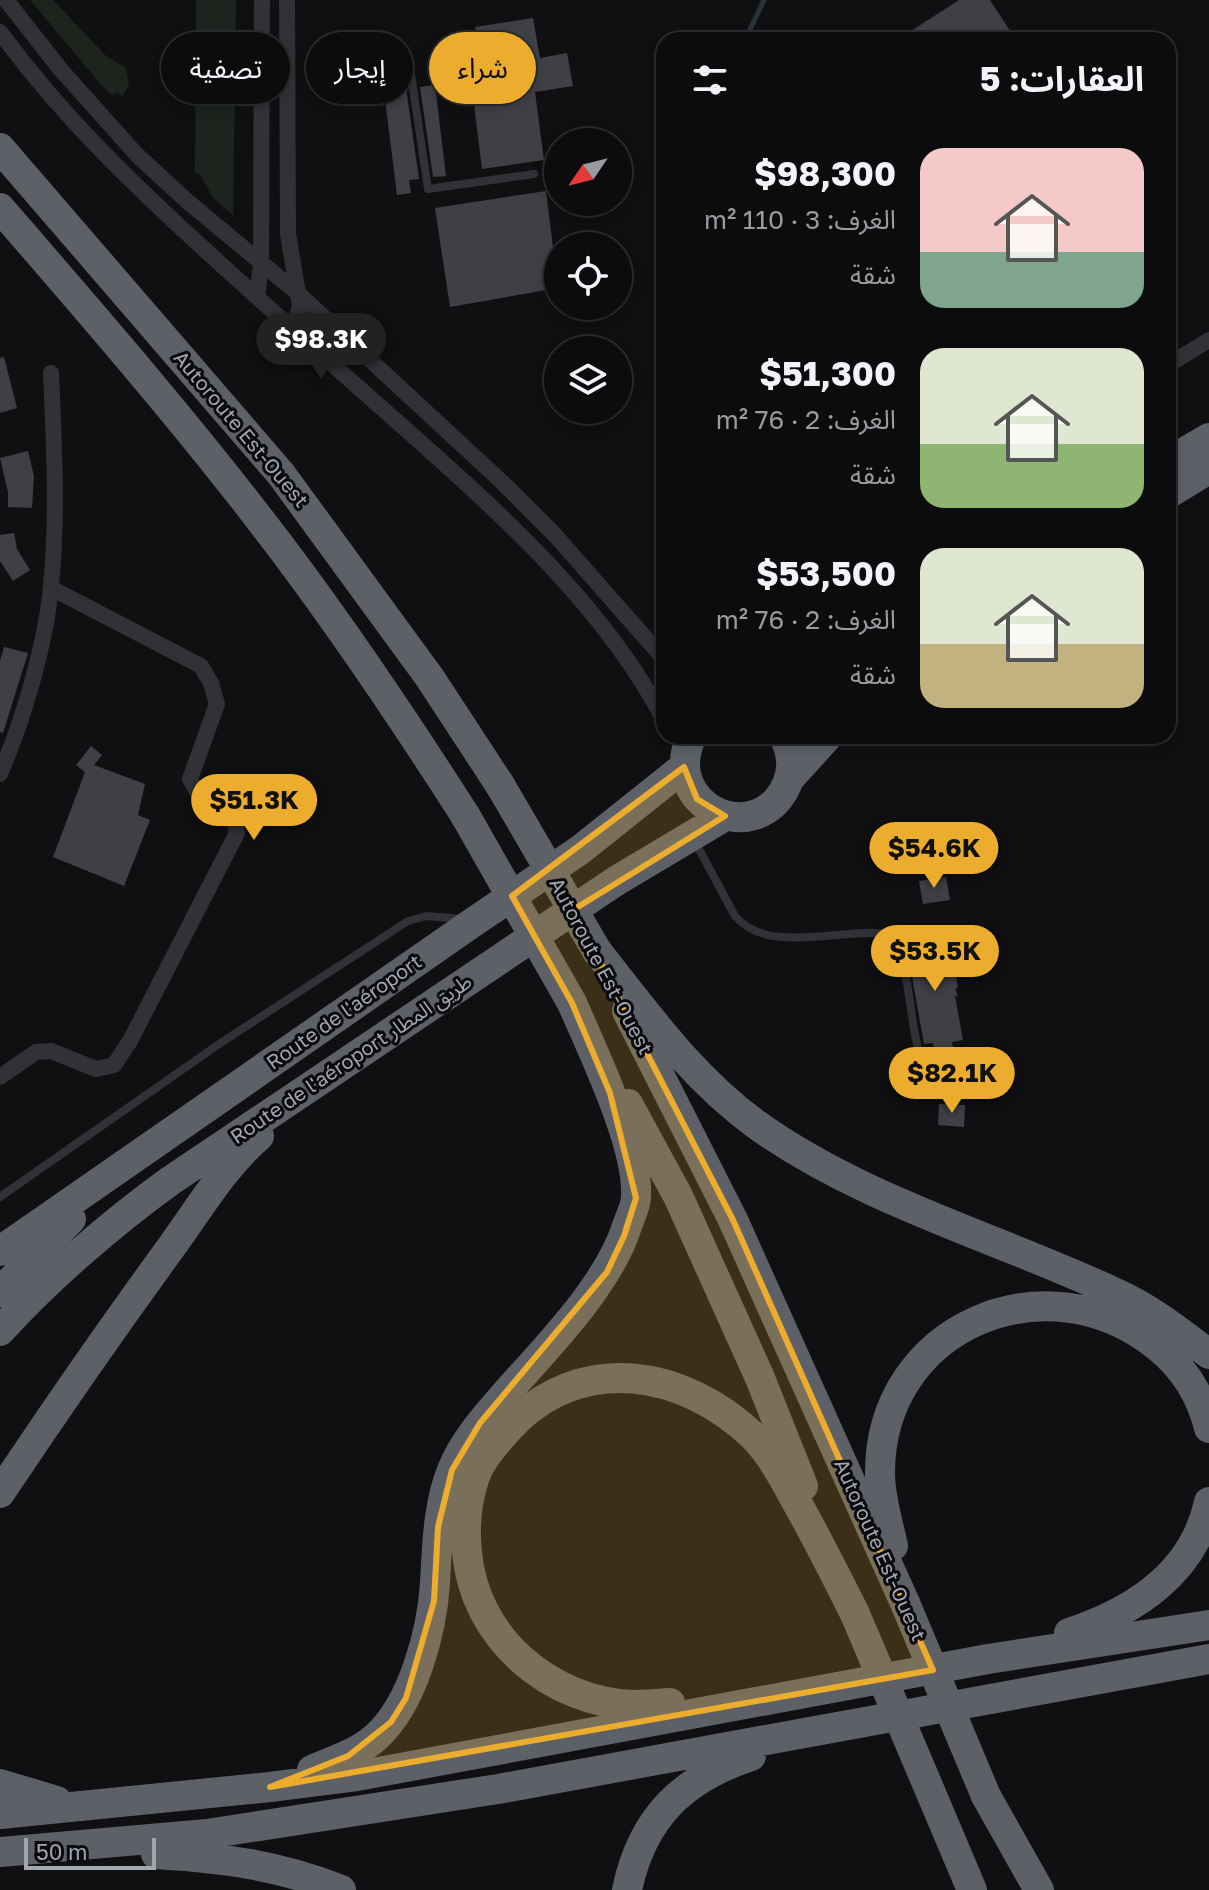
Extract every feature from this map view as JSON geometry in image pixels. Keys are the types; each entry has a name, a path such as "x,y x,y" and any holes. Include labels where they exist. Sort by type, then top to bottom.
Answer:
{"highway":[{"name":"Autoroute Est-Ouest","path":"0,148 281,474 430,678 500,785 597,951 733,1220 905,1603 1027,1890"},
{"name":"Autoroute Est-Ouest","path":"0,208 133,362 262,521 341,629 465,815 685,1210 760,1378 855,1614 972,1890"},
{"path":"1176,457 1209,438"},
{"path":"1176,489 1209,469"},
{"path":"786,744 792,760 790,778"},
{"path":"683,750 688,784 697,799 710,810 725,816 750,816 772,806 790,778 821,744"},
{"name":"Route de l'aéroport","path":"0,1251 580,850 683,750"},
{"name":"Route de l'aéroport طريق المطار","path":"0,1331 47,1284 136,1206 616,881 725,816"},
{"path":"597,951 691,1067 766,1131 800,1153 864,1185 1120,1294 1168,1322 1209,1354"},
{"path":"270,1787 348,1756 374,1739 391,1722 406,1698 434,1601 438,1527 452,1470 480,1423 539,1357 607,1272 624,1236 636,1198 632,1160 610,1093 572,1003"},
{"path":"0,1493 97,1348 229,1168 244,1149 326,1075"},
{"path":"0,1292 53,1235 95,1197 193,1119"},
{"path":"905,1603 880,1475 883,1442 901,1389 927,1356 961,1329 985,1316 1019,1306 1053,1305 1088,1310 1118,1321 1144,1335 1172,1358 1188,1378 1205,1410 1209,1428"},
{"path":"772,1699 631,1705 590,1697 557,1684 519,1660 495,1632 477,1602 468,1569 465,1536 469,1502 478,1469 522,1414 548,1397 580,1383 614,1378 651,1380 683,1388 720,1408 755,1438 780,1472 855,1614"},
{"path":"988,1659 1101,1622 1149,1595 1193,1547 1209,1502"},
{"path":"0,1814 357,1776 988,1659 1209,1625"},
{"path":"0,1852 207,1834 498,1789 1209,1659"},
{"path":"1125,1676 1209,1678"},
{"path":"627,1890 638,1850 654,1821 675,1797 698,1779 723,1765 845,1725"},
{"path":"0,1784 83,1807"},
{"path":"928,1786 948,1877 948,1890"},
{"path":"986,1796 1039,1890"},
{"path":"66,1847 221,1857 276,1868 341,1890"}],"street":[{"path":"6,0 61,70 137,155 300,295 527,507 656,647"},
{"path":"257,297 261,264 262,0"},
{"path":"287,0 288,234 300,295 293,329"},
{"path":"0,32 41,88 128,178 512,526 631,663 656,706"},
{"path":"1176,360 1209,340"},
{"path":"0,774 36,667 51,588 51,373"},
{"path":"0,1077 36,1052 51,1051 96,1069 114,1065 130,1041 237,833 233,814 197,792 190,779 217,704 211,683 201,666 51,588"},
{"path":"631,663 656,654"}],"lane":[{"path":"413,89 428,189 534,174"},
{"path":"128,178 137,155"},
{"path":"692,836 735,916 757,934 776,938 868,931 889,934 900,951 910,1014 922,1061 946,1093"},
{"path":"0,1197 222,1042 408,921 426,916 475,921"}],"highlighted area":[{"path":"684,767 697,799 725,816 573,910 733,1220 933,1670 270,1787 348,1756 391,1722 406,1698 434,1601 438,1527 452,1470 480,1423 607,1272 624,1236 636,1198 610,1093 572,1003 512,896"}],"shaded area":[{"path":"30,0 53,0 106,56 126,68 129,84 122,97 118,92 112,95 103,87"},
{"path":"196,0 236,0 236,32 196,32"},
{"path":"195,104 235,104 233,215 213,198 200,174 195,173"}],"building":[{"path":"959,0 990,0 1011,32 909,32"},
{"path":"533,18 535,32 476,32 475,27"},
{"path":"536,35 540,58 567,53 573,86 536,92"},
{"path":"429,86 429,104 437,104 446,176 433,177 420,87"},
{"path":"536,100 544,160 482,169 474,104 536,104"},
{"path":"386,104 408,104 419,179 409,180 411,193 397,195"},
{"path":"544,191 544,216 549,216 551,232 544,232 544,290 450,307 435,208"},
{"path":"4,357 17,408 0,413 0,358"},
{"path":"28,451 34,476 32,508 8,507 8,492 0,458"},
{"path":"14,533 17,549 30,570 13,581 0,561 0,535"},
{"path":"4,647 28,653 3,733 0,732 0,661"},
{"path":"91,746 102,755 94,765 145,784 138,815 150,820 124,886 53,857 85,772 76,765"},
{"path":"946,877 950,900 923,904 919,881"},
{"path":"927,929 929,938 949,935 963,1040 952,1042 957,1068 938,1071 933,1043 924,1044 909,960 897,934"},
{"path":"939,1104 965,1105 964,1127 938,1125"}],"waterway":[{"path":"749,32 764,0"}]}
